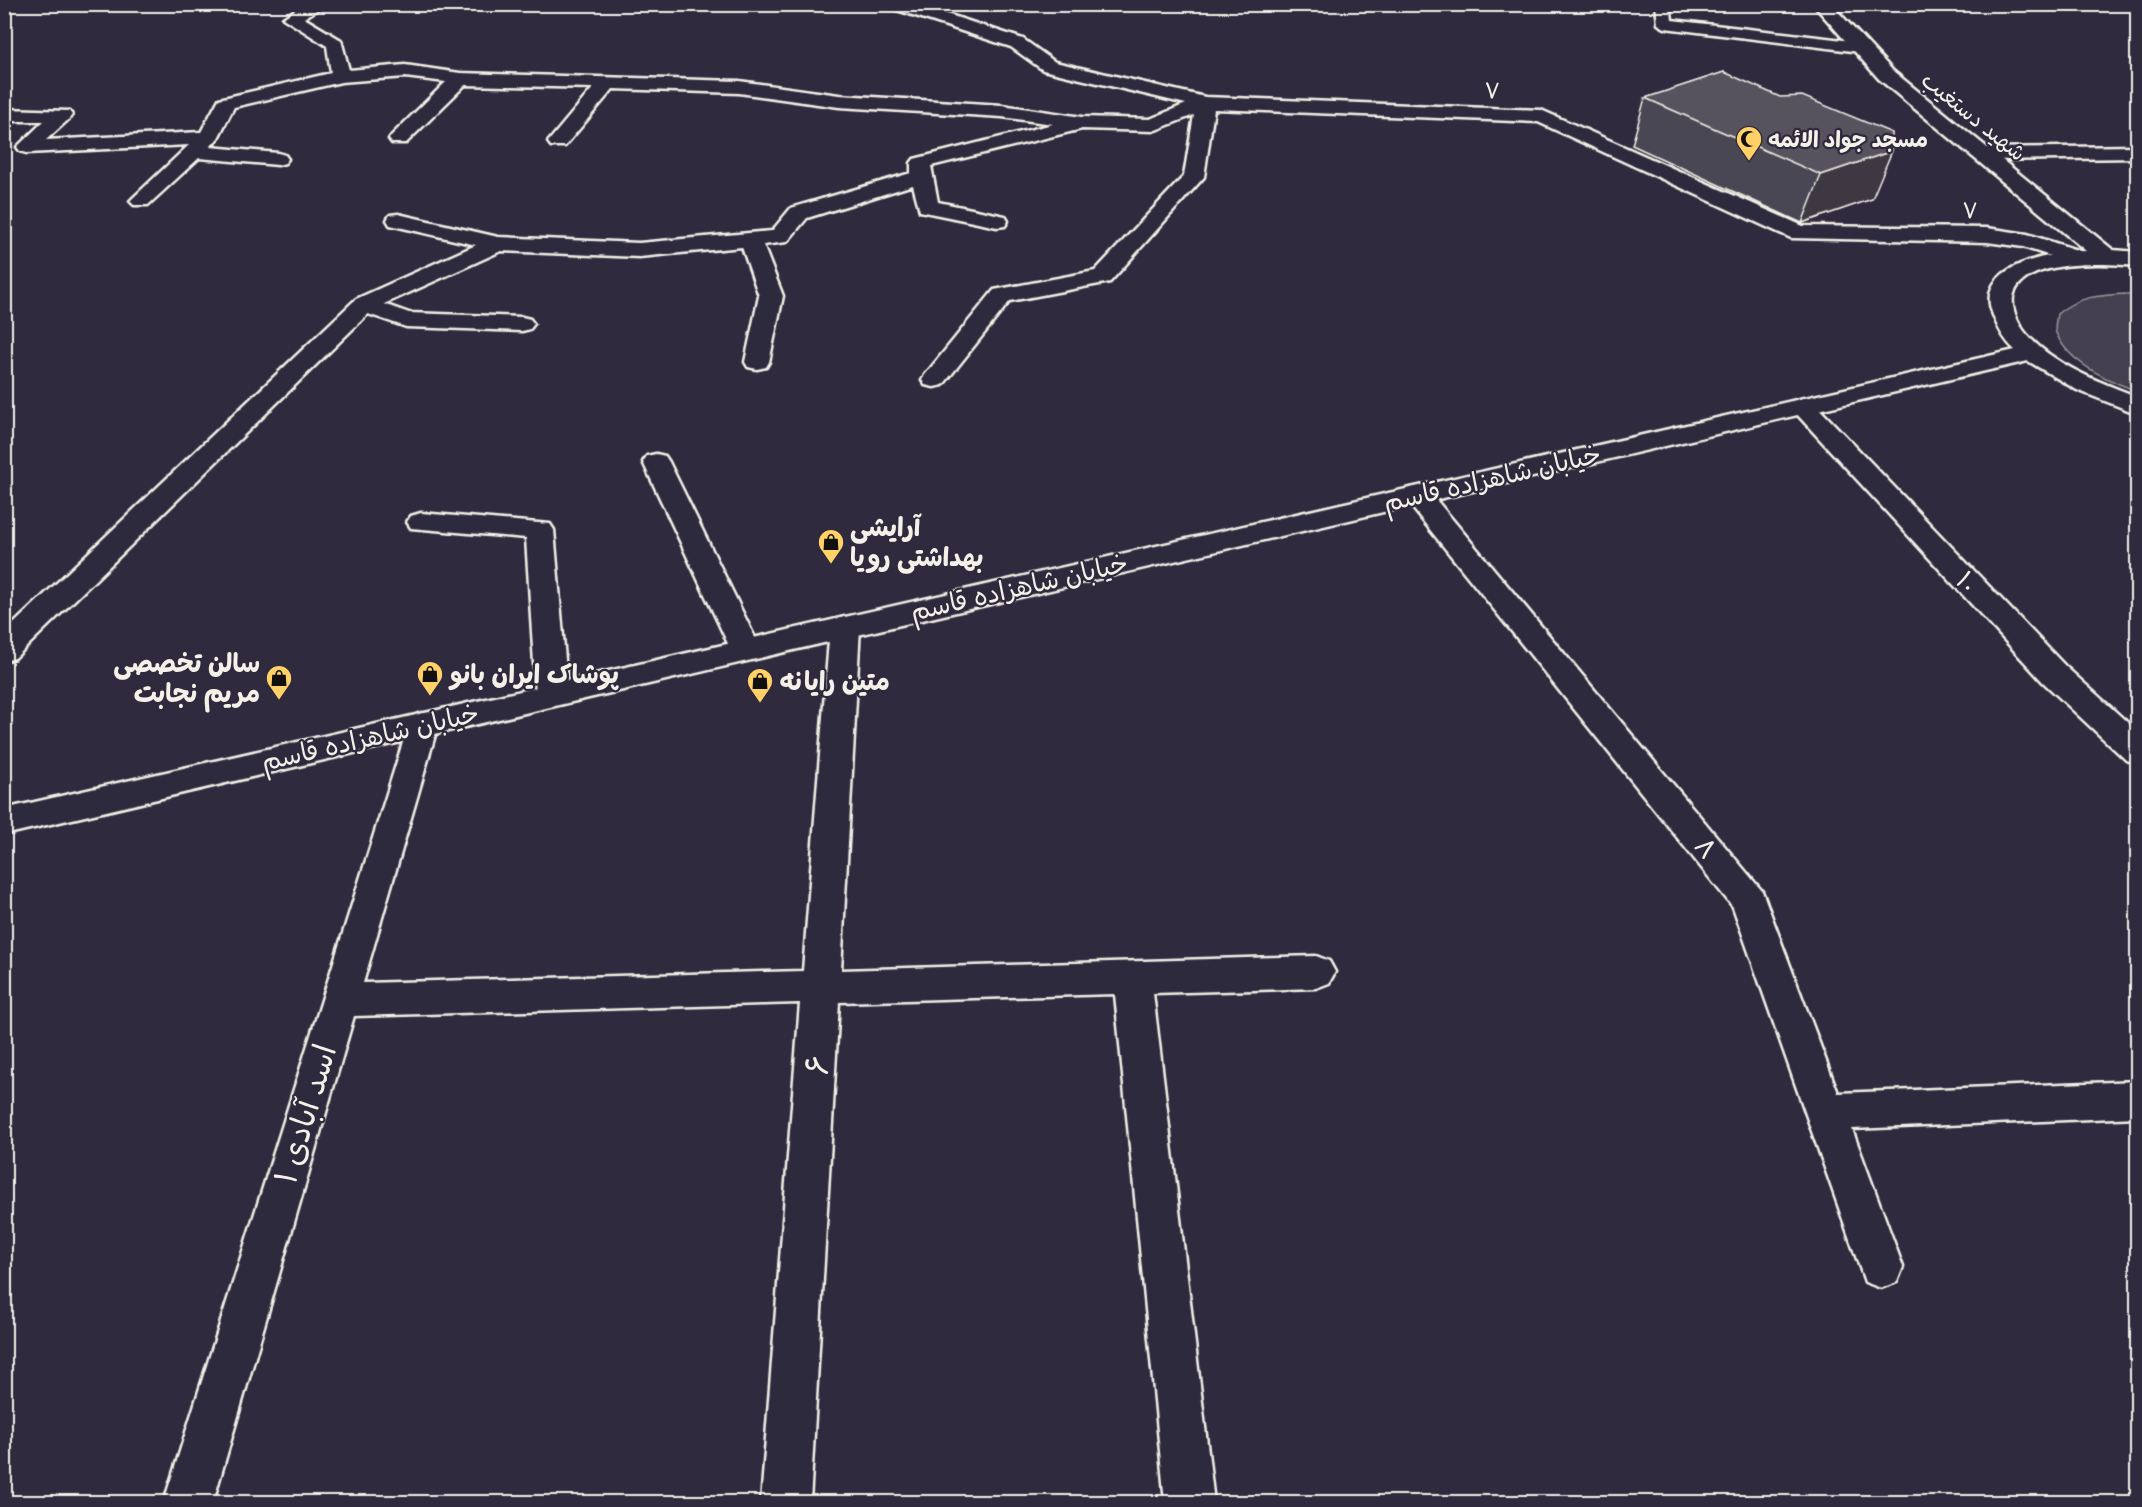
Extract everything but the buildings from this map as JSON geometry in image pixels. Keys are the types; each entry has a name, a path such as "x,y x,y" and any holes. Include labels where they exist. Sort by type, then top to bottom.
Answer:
{"street":[{"path":"318,4 292,18 335,44 341,76"},
{"name":"۷","path":"897,4 1017,43 1049,66 1205,103 1541,116 1799,233 1987,234 2027,241 2075,257"},
{"name":"شهید دستغیب","path":"1821,4 1886,75 2106,256"},
{"path":"141,201 201,145 226,104 341,76 405,71 460,78 739,87 839,101 1002,111 1082,123 1154,125 1205,103"},
{"path":"399,139 460,78"},
{"path":"558,142 608,83"},
{"path":"934,380 1002,295 1102,277 1194,177 1205,103"},
{"path":"4,115 62,115 27,147 201,145 278,159"},
{"path":"996,221 928,206 921,163 1082,123"},
{"path":"1984,154 2138,152"},
{"path":"398,220 498,244 639,250 779,237 799,213 922,176"},
{"path":"750,240 771,296 757,362"},
{"path":"4,651 364,304 498,244"},
{"path":"2138,259 2106,256 2075,257 2042,262 2015,274 2002,289 2000,308 2010,330 2033,353 2079,381 2138,406"},
{"path":"364,304 406,320 522,324"},
{"name":"خیابان شاهزاده قاسم","path":"4,822 2033,353"},
{"name":"۱۰","path":"1803,406 2054,674 2138,751"},
{"path":"656,462 746,650"},
{"name":"۸","path":"1417,495 1749,901 1881,1267"},
{"path":"421,522 540,530 552,695"},
{"name":"۶","path":"786,1503 845,627"},
{"name":"اسد آبادی ۱","path":"188,1503 422,725"},
{"path":"339,1000 1316,972"},
{"path":"1132,978 1190,1503"},
{"path":"1826,1112 2138,1099"}],"lane":[{"path":"1664,4 1665,24 1860,47"}],"shaded area":[{"path":"2137,295 2137,391 2090,370 2062,344 2055,328 2057,314 2073,303 2099,296"}],"place":[{"name":"مسجد جواد الائمه","path":"1749,162"},
{"name":"آرایشی بهداشتی رویا","path":"831,565"},
{"name":"پوشاک ایران بانو","path":"430,697"},
{"name":"سالن تخصصی مریم نجابت","path":"279,701"},
{"name":"متین رایانه","path":"760,704"}]}
